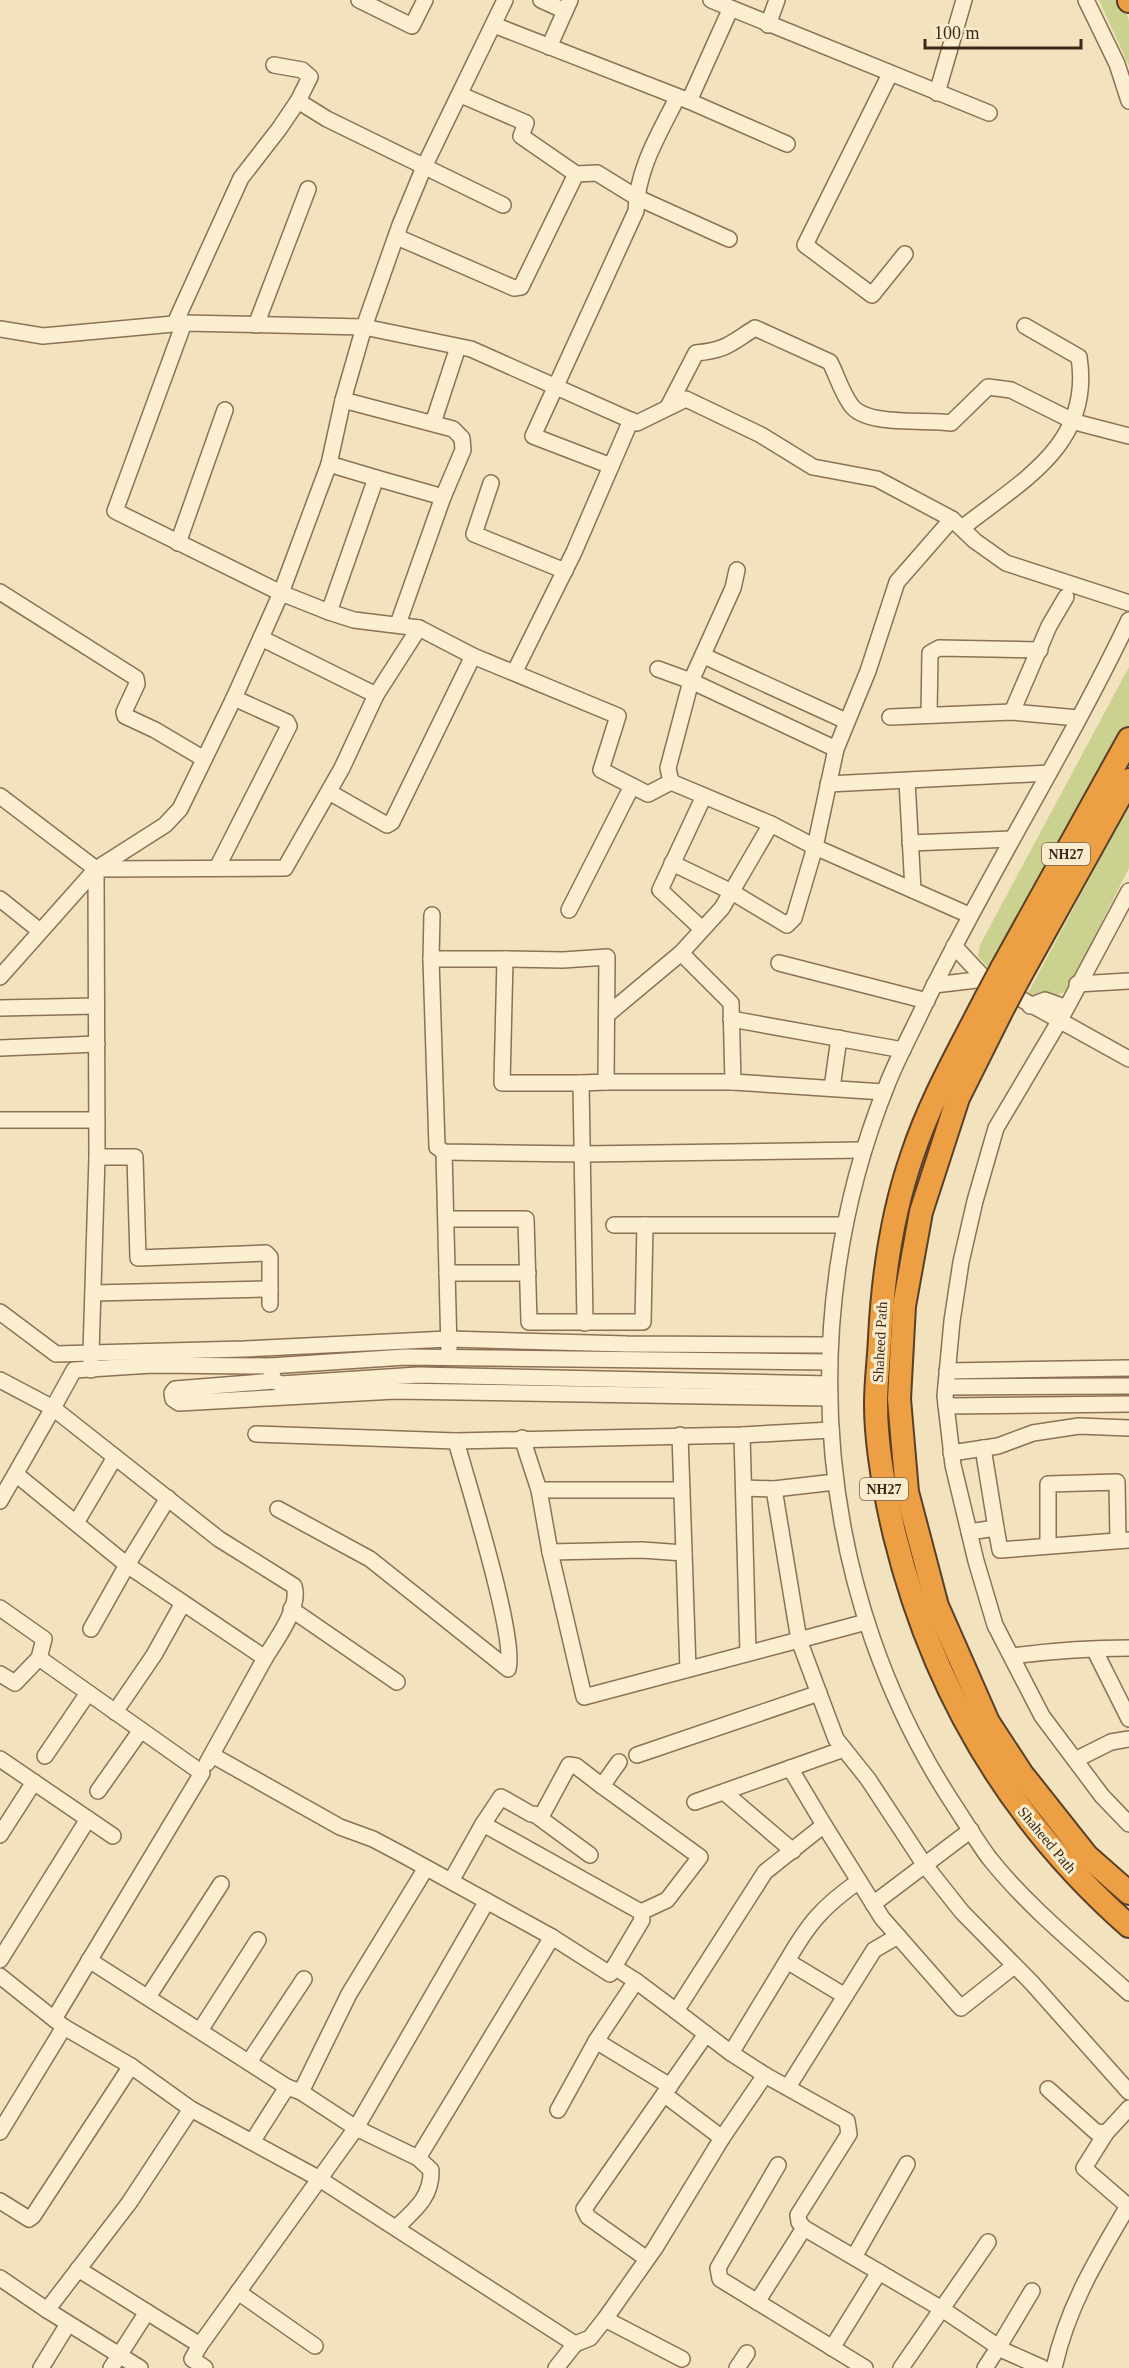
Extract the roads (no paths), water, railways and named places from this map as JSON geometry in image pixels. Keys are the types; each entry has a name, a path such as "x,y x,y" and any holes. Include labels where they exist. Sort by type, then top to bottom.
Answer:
{"highway":[{"name":"Shaheed Path","path":"1129,739 999,986 939,1090 912,1156 893,1224 881,1303 876,1406 885,1497 905,1576 934,1660 972,1736 1030,1824 1100,1900 1129,1926"},
{"name":"Shaheed Path","path":"1129,780 999,986 958,1098 921,1212 904,1305 899,1399 908,1492 937,1606 988,1722 1022,1774 1087,1857 1129,1893"}],"street":[{"path":"359,0 412,26 425,0"},
{"path":"0,977 96,869 165,825 180,809 234,698 281,593 329,464 343,400 364,327 424,167 506,0"},
{"path":"541,0 568,5 549,47"},
{"path":"711,0 730,10 989,113"},
{"path":"768,25 777,0"},
{"path":"937,93 962,7 952,8 950,0"},
{"path":"1086,0 1117,64 1129,101"},
{"path":"611,466 533,436 636,211 636,197 646,159 683,99 730,10"},
{"path":"494,25 683,99 787,144"},
{"path":"274,65 302,70 310,77 298,101 241,178 179,323 115,511 281,593 354,620 419,628 473,656 515,671 618,716 601,770 648,794 671,782"},
{"path":"890,74 805,245 872,295 905,254"},
{"path":"461,95 526,123 521,136 576,174 597,173 636,197 729,239"},
{"path":"298,101 424,167 503,205"},
{"path":"397,237 514,288 521,287 576,174"},
{"path":"256,325 308,189"},
{"path":"0,329 43,336 179,323 364,327 471,349 637,423 686,399 761,435 813,467 877,479 957,523 1006,563 1129,603"},
{"path":"672,863 732,892 787,924 794,918 815,847 836,749 868,671 897,582 957,523 1045,462 1075,422 1082,371 1079,357 1025,326"},
{"path":"668,407 696,353 717,351 742,339 755,328 830,362 851,407 864,414 900,422 951,423 988,387 996,387 1011,390 1075,422 1129,436"},
{"path":"433,423 458,346"},
{"path":"343,400 453,429 462,438 463,450 443,497 398,624"},
{"path":"178,543 225,410"},
{"path":"515,671 565,571 631,420"},
{"path":"329,464 443,497"},
{"path":"329,612 376,478"},
{"path":"491,483 474,534 565,571"},
{"path":"671,782 668,768 692,681 733,588 737,570"},
{"path":"0,592 136,678 137,684 124,712 125,716 155,730 204,759"},
{"path":"1012,712 1049,626 1066,597"},
{"path":"1129,620 1049,773 969,915 884,1092 862,1150 845,1225 830,1345 828,1391 835,1482 853,1574 873,1644 915,1743 990,1859 1034,1905 1129,1993"},
{"path":"0,796 96,869 285,868 329,792 376,695 419,628"},
{"path":"261,638 376,695"},
{"path":"929,715 930,653 939,648 1040,650"},
{"path":"329,792 387,825 392,822 473,656"},
{"path":"704,656 846,721"},
{"path":"658,669 692,681 836,749"},
{"path":"217,868 289,726 287,722 234,698"},
{"path":"890,717 1012,712 1078,718"},
{"path":"828,784 1049,773"},
{"path":"907,781 913,890"},
{"path":"671,782 771,824 815,847 969,915"},
{"path":"569,910 632,786"},
{"path":"702,929 660,890 704,796"},
{"path":"608,1014 681,953 722,908 771,824"},
{"path":"910,843 1012,839"},
{"path":"91,1370 97,1157 96,869"},
{"path":"1128,896 1063,1008 1050,1037 996,1128 975,1200 961,1262 947,1379 946,1406 951,1453 969,1532 995,1625 1042,1716 1102,1796 1124,1811 1129,1824"},
{"path":"0,899 40,931"},
{"path":"432,915 431,959 437,1147 444,1152 583,1154 862,1150"},
{"path":"954,946 999,986 1035,1008 1050,1037"},
{"path":"681,953 731,1004 733,1082"},
{"path":"431,959 563,960 607,957 606,1082"},
{"path":"505,959 502,1083 733,1082 884,1092"},
{"path":"779,963 927,1001"},
{"path":"1077,984 1129,981"},
{"path":"934,985 999,986"},
{"path":"0,1008 96,1006"},
{"path":"1035,1008 1063,1008 1129,1059"},
{"path":"731,1019 903,1050"},
{"path":"832,1088 839,1038"},
{"path":"0,1048 97,1044"},
{"path":"581,1083 585,1323"},
{"path":"0,1120 97,1120"},
{"path":"444,1152 449,1357"},
{"path":"93,1293 270,1297 270,1257 266,1253 138,1258 135,1157 97,1157"},
{"path":"447,1219 526,1219 529,1322 643,1322 645,1225"},
{"path":"614,1225 845,1225"},
{"path":"447,1272 528,1273"},
{"path":"0,1312 56,1354 244,1350 448,1339 627,1344 830,1345"},
{"path":"828,1391 394,1391 179,1403 173,1399 172,1393 175,1389 272,1374 405,1357 829,1362"},
{"path":"0,1501 17,1475 74,1371 152,1365 272,1374 281,1384 418,1375 828,1391"},
{"path":"947,1379 1129,1368"},
{"path":"947,1379 1129,1386"},
{"path":"0,1380 53,1408 219,1539 294,1586 295,1591 291,1609 266,1658 202,1773 89,1960 59,2023 0,2132"},
{"path":"946,1406 1129,1404"},
{"path":"951,1453 998,1446 1033,1433 1079,1426 1129,1428"},
{"path":"256,1434 456,1441 742,1435 831,1430"},
{"path":"742,1435 748,1653"},
{"path":"680,1436 688,1669"},
{"path":"522,1438 538,1490 584,1697 866,1622"},
{"path":"278,1509 370,1559 508,1669 511,1659 501,1610 456,1441"},
{"path":"982,1448 1000,1550 1048,1544 1124,1540 1116,1482 1048,1484 1048,1544"},
{"path":"76,1523 116,1457"},
{"path":"17,1475 127,1565 266,1658"},
{"path":"744,1488 774,1489 835,1482"},
{"path":"774,1489 799,1640 836,1738 924,1864 962,1911 1129,2092"},
{"path":"538,1490 682,1490"},
{"path":"91,1629 168,1498"},
{"path":"969,1532 996,1528"},
{"path":"550,1552 642,1550 684,1553"},
{"path":"115,1712 154,1655 183,1603"},
{"path":"0,1608 45,1639 39,1658 15,1683 0,1674"},
{"path":"291,1609 398,1682"},
{"path":"1011,1656 1081,1648 1095,1651 1129,1648"},
{"path":"1095,1651 1129,1719"},
{"path":"39,1658 202,1773"},
{"path":"45,1756 88,1693"},
{"path":"637,1755 819,1694"},
{"path":"98,1791 141,1730"},
{"path":"1075,1760 1111,1742 1129,1739"},
{"path":"694,1802 725,1793 844,1749"},
{"path":"212,1755 340,1827 373,1839 451,1881 552,1937 610,1974 642,1920 641,1912"},
{"path":"0,1759 113,1836"},
{"path":"602,1786 619,1762"},
{"path":"537,1816 542,1815 569,1765 576,1766 700,1857 667,1899 641,1912"},
{"path":"790,1768 873,1904 961,2008 1014,1966"},
{"path":"0,1835 34,1782"},
{"path":"725,1793 793,1851"},
{"path":"451,1881 501,1797 537,1816 590,1855"},
{"path":"0,1960 88,1819"},
{"path":"483,1824 641,1912"},
{"path":"676,2011 765,1872 824,1825"},
{"path":"873,1904 971,1830"},
{"path":"252,2142 294,2090 426,1868"},
{"path":"731,2053 810,1923 832,1900 859,1881"},
{"path":"148,1997 221,1884"},
{"path":"194,2365 200,2345 356,2128 487,1901"},
{"path":"788,2087 873,1950 898,1936"},
{"path":"418,2158 552,1937"},
{"path":"201,2029 258,1940"},
{"path":"89,1960 356,2128 418,2158 431,2170 432,2185 417,2208 398,2227"},
{"path":"787,1961 845,1996"},
{"path":"614,1968 636,1981 731,2053 847,2121 850,2126 849,2134 798,2215 799,2222 804,2228 942,2309 998,2348 1043,2368"},
{"path":"0,1976 59,2023 131,2066 191,2109 318,2178 398,2227 575,2344"},
{"path":"249,2062 304,1979"},
{"path":"558,2110 596,2042 636,1981"},
{"path":"647,2259 588,2217 584,2209 706,2034"},
{"path":"596,2042 667,2090 722,2138"},
{"path":"0,2201 29,2219 33,2216 131,2066"},
{"path":"556,2368 575,2344 590,2338 605,2319 694,2188 722,2138 765,2075"},
{"path":"1048,2089 1096,2132 1106,2133"},
{"path":"1054,2368 1060,2341 1082,2284 1128,2205 1084,2168 1106,2133 1129,2108"},
{"path":"47,2310 129,2203 191,2109"},
{"path":"854,2257 907,2164"},
{"path":"778,2165 718,2268 720,2279 865,2368"},
{"path":"757,2302 804,2228"},
{"path":"901,2368 988,2242"},
{"path":"78,2269 200,2345"},
{"path":"832,2348 879,2272"},
{"path":"0,2278 68,2324 115,2362 140,2368"},
{"path":"985,2368 1032,2291"},
{"path":"238,2292 315,2346"},
{"path":"115,2362 147,2312"},
{"path":"605,2319 682,2359"},
{"path":"40,2368 68,2324"},
{"path":"737,2368 747,2353"}]}
